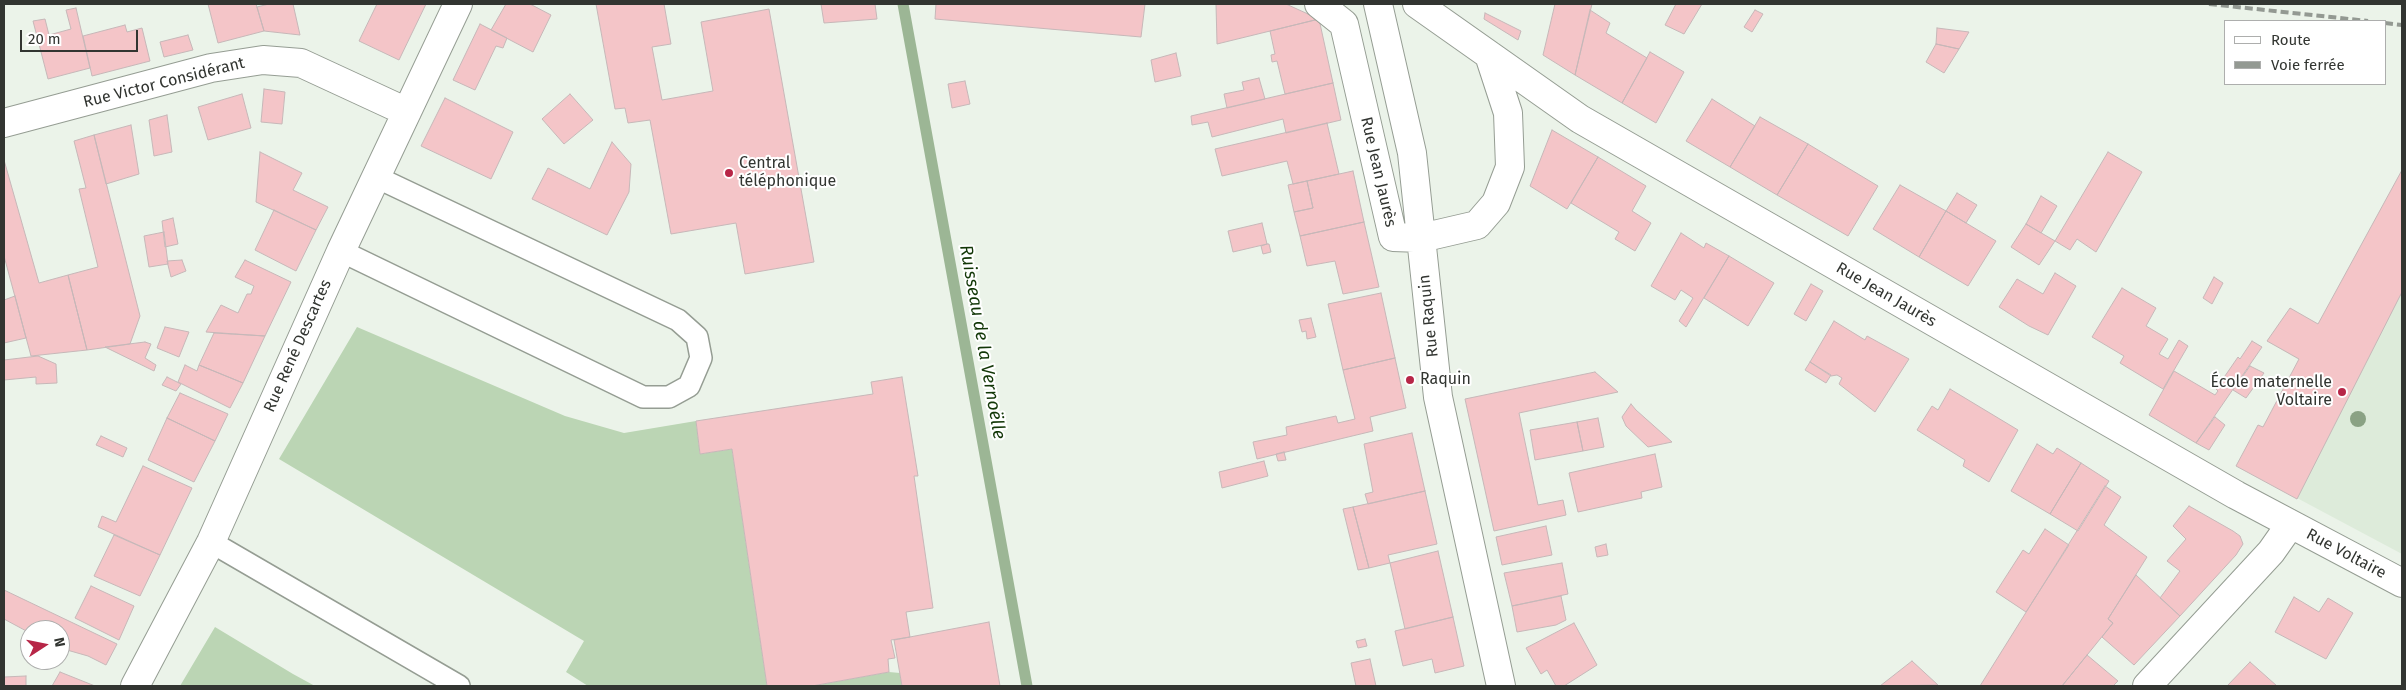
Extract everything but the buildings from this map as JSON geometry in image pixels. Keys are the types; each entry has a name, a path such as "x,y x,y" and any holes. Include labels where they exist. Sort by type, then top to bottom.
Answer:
{"street":[{"name":"Rue René Descartes","path":"135,686 211,542 341,251 458,4"},
{"name":"Rue Jean Jaurès","path":"1319,4 1344,24 1393,236 1421,238 1477,225 1496,203 1510,167 1508,113 1489,55"},
{"name":"Rue Raquin","path":"1378,4 1412,153 1438,396 1501,686"},
{"name":"Rue Jean Jaurès","path":"1417,4 1580,119 2290,525"},
{"name":"Rue Victor Considérant","path":"4,123 211,68 263,60 301,63 406,112"},
{"name":"Rue Voltaire","path":"2290,525 2402,583"},
{"path":"2147,686 2271,552 2290,525"}],"lane":[{"path":"341,251 643,397 668,397 689,386 701,358 696,337 678,320 376,176"},
{"path":"211,542 460,686"}],"shaded area":[{"name":"École maternelle Voltaire","path":"2402,170 2402,554 2237,466 2258,425 2263,427 2299,360 2267,341 2290,308 2318,324"}],"green space":[{"path":"357,327 565,416 624,433 696,421 700,454 732,449 767,686 588,686 566,672 584,641 279,459"},
{"path":"215,627 293,674 315,686 180,686"},
{"path":"889,672 900,673 902,686 812,686"}],"waterway":[{"name":"Ruisseau de la Vernoëlle","path":"903,4 1027,686"}],"railway":[{"path":"2209,4 2359,20"},
{"path":"2386,23 2402,25"}],"place":[{"name":"Central téléphonique","path":"729,173"},
{"name":"Raquin","path":"1410,380"},
{"name":"École maternelle Voltaire","path":"2342,392"}]}
